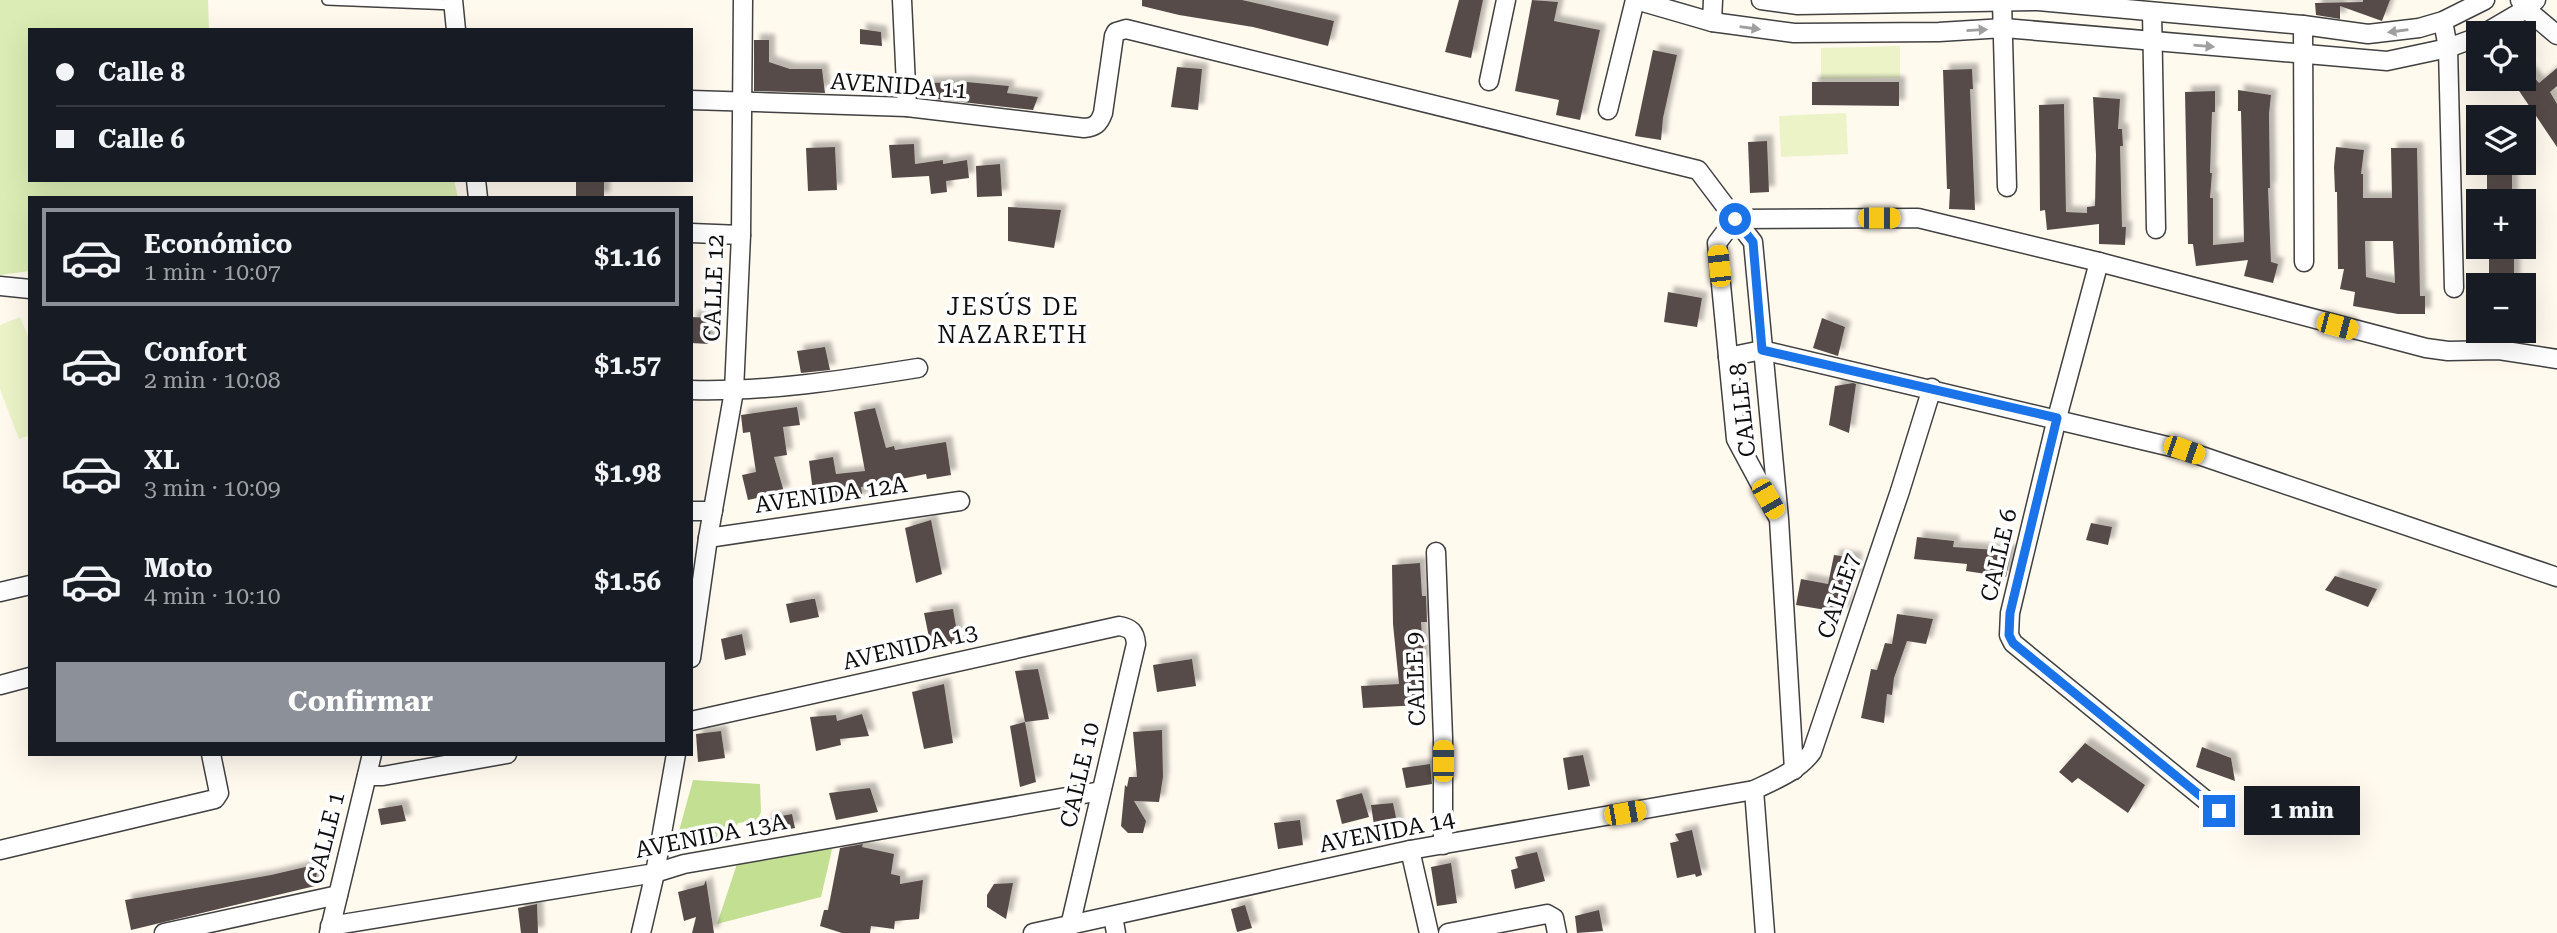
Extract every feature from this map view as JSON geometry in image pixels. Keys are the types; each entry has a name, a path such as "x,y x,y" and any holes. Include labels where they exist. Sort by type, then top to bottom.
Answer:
{"street":[{"name":"CALLE 12","path":"693,643 734,391 741,235 743,0"},
{"path":"902,0 907,107"},
{"path":"1489,81 1506,0"},
{"path":"1608,110 1635,0 1712,22 1794,33 1939,32 2004,28 2387,61 2466,41"},
{"path":"1712,22 1713,0"},
{"path":"1761,0 1798,5 2038,1 2303,25 2368,34 2419,28 2443,21 2485,0"},
{"path":"2002,2 2007,187"},
{"path":"454,3 456,28"},
{"path":"2502,21 2527,3 2557,35"},
{"path":"2152,12 2156,229"},
{"path":"2443,21 2448,48 2454,288"},
{"path":"2303,25 2301,55 2304,262"},
{"name":"CALLE 8","path":"1100,121 1114,37 1116,32 1126,29 1698,170 1753,242 1779,519 1794,770"},
{"name":"AVENIDA 11","path":"693,100 907,107 1084,128 1094,127 1100,121"},
{"path":"1779,519 1735,439 1717,243 1735,219 1918,218 2099,262 2414,346 2448,351 2499,350 2557,359"},
{"path":"693,233 741,235"},
{"name":"CALLE 6","path":"2099,262 2057,418 2010,613 2009,635 2013,643 2219,811"},
{"path":"0,285 28,289"},
{"path":"1728,357 1762,350 1932,388 2184,450 2557,577"},
{"path":"693,390 734,391 832,382 918,368"},
{"name":"CALLE7","path":"1754,790 1794,770 1805,762 1812,752 1932,388"},
{"name":"AVENIDA 12A","path":"708,538 960,501"},
{"path":"693,511 713,511"},
{"name":"CALLE 9","path":"1436,552 1443,738 1443,845"},
{"path":"0,592 28,585"},
{"name":"AVENIDA 13","path":"693,721 1119,626 1129,627 1136,635"},
{"name":"CALLE 10","path":"1070,926 1136,635"},
{"path":"0,685 28,678"},
{"path":"0,850 215,799 219,793 219,785 212,756"},
{"name":"CALLE 1","path":"329,929 372,756"},
{"path":"367,776 383,776 496,756"},
{"path":"641,933 655,873 676,756"},
{"path":"1754,790 1765,933"},
{"name":"AVENIDA 14","path":"1032,933 1070,926 1115,924 1410,850 1754,790"},
{"name":"AVENIDA 13A","path":"329,929 655,873 684,864 1101,791"},
{"path":"1410,850 1429,933"},
{"path":"164,933 338,895"},
{"path":"1447,933 1541,914 1551,915 1557,933"}],"lane":[{"path":"327,0 454,3"}],"green space":[{"path":"0,0 208,0 209,28 28,28 28,182 454,182 458,196 28,196 28,271 0,275"},
{"path":"1900,46 1900,78 1821,79 1821,48"},
{"path":"1846,113 1848,154 1781,157 1779,116"},
{"path":"20,317 28,336 28,436 19,439 0,389 0,325"},
{"path":"693,780 760,784 761,812 757,821 738,823 733,835 676,842"},
{"path":"833,845 821,897 717,924 739,858"}],"building":[{"path":"1142,0 1242,0 1334,21 1328,46 1253,27 1142,6"},
{"path":"1459,0 1483,0 1471,58 1445,52"},
{"path":"1532,0 1558,2 1554,21 1600,30 1580,120 1556,115 1559,100 1515,91"},
{"path":"2390,0 2382,21 2340,6 2340,19 2316,15 2315,3"},
{"path":"860,29 881,32 882,46 860,44"},
{"path":"754,40 769,40 769,62 790,69 822,69 825,93 754,91"},
{"path":"1653,50 1677,55 1663,118 1661,140 1635,136"},
{"path":"1177,67 1202,69 1198,110 1171,107"},
{"path":"2557,68 2557,86 2550,92 2557,104 2557,147 2536,116 2536,105 2529,105 2519,91 2536,91 2536,80 2539,83"},
{"path":"1972,69 1973,89 1970,89 1975,210 1949,209 1943,70"},
{"path":"967,82 1009,86 1007,93 1038,97 1033,110 926,98 925,83"},
{"path":"1812,82 1899,82 1899,106 1812,105"},
{"path":"2238,90 2271,95 2268,188 2271,262 2278,264 2273,283 2244,276 2248,260 2196,266 2193,244 2188,244 2185,92 2215,91 2210,173 2213,245 2244,242 2241,111 2238,111"},
{"path":"2093,97 2120,99 2118,129 2122,129 2122,227 2126,227 2125,245 2099,244 2099,224 2047,230 2045,210 2040,211 2039,105 2064,104 2066,212 2087,213 2087,207 2095,206"},
{"path":"1767,141 1769,192 1750,193 1748,142"},
{"path":"914,144 915,164 943,160 943,164 967,160 969,178 946,181 947,192 931,194 929,176 892,178 889,145"},
{"path":"835,147 837,190 808,191 806,148"},
{"path":"2336,147 2364,150 2361,174 2363,198 2392,198 2391,148 2417,148 2420,296 2425,296 2425,314 2398,314 2353,306 2355,292 2340,289 2344,269 2338,269 2334,167","holes":["2365,241 2393,241 2395,283 2366,277"]},
{"path":"1000,164 1002,196 977,197 976,166"},
{"path":"2487,175 2512,175 2512,189 2487,189"},
{"path":"576,182 604,182 604,196 576,196"},
{"path":"1008,207 1061,210 1054,248 1008,241"},
{"path":"2489,259 2514,259 2514,273 2489,273"},
{"path":"1668,292 1702,298 1697,327 1664,322"},
{"path":"693,317 712,318 709,344 693,343"},
{"path":"1822,318 1845,327 1838,356 1813,348"},
{"path":"825,347 830,370 801,373 797,351"},
{"path":"1856,384 1849,433 1829,425 1835,386"},
{"path":"797,407 800,425 783,427 787,455 774,457 784,492 748,500 742,475 756,472 750,432 743,433 741,415"},
{"path":"875,408 886,448 894,446 895,450 946,442 951,475 927,479 926,474 861,487 863,499 815,507 809,461 833,457 836,474 865,471 854,412"},
{"path":"931,520 942,574 916,583 905,528"},
{"path":"2091,523 2112,527 2108,545 2086,540"},
{"path":"1917,537 1954,541 1953,547 2011,551 2006,577 1966,571 1967,564 1914,559"},
{"path":"1834,555 1856,558 1856,579 1849,578 1844,613 1796,605 1801,579 1828,584"},
{"path":"1420,563 1427,622 1421,622 1424,662 1420,662 1421,705 1363,708 1361,686 1399,684 1393,624 1392,565"},
{"path":"2335,576 2377,589 2368,607 2325,590"},
{"path":"815,599 819,617 790,623 786,604"},
{"path":"953,609 959,643 931,647 924,613"},
{"path":"1897,614 1933,619 1926,644 1907,641 1894,678 1892,695 1887,694 1884,723 1861,718 1871,669 1877,670 1885,643 1892,644"},
{"path":"742,634 746,655 725,660 721,639"},
{"path":"1192,659 1196,686 1157,692 1153,665"},
{"path":"1038,669 1049,719 1025,722 1015,671"},
{"path":"944,684 953,743 924,749 912,692"},
{"path":"862,714 869,736 840,739 841,745 816,751 810,717 836,715 837,721"},
{"path":"1025,722 1036,782 1020,787 1010,726"},
{"path":"1162,730 1163,777 1159,802 1134,801 1146,821 1143,833 1128,833 1121,826 1125,785 1127,787 1129,777 1137,777 1133,732"},
{"path":"721,731 725,758 698,762 696,734"},
{"path":"2085,743 2145,785 2128,813 2078,778 2072,783 2059,772"},
{"path":"2202,747 2231,758 2235,781 2196,767"},
{"path":"1583,755 1590,786 1568,790 1563,758"},
{"path":"1430,764 1432,784 1406,788 1402,768"},
{"path":"870,788 878,812 836,820 829,793"},
{"path":"1362,793 1369,817 1342,824 1336,800"},
{"path":"1393,803 1398,827 1375,832 1371,805"},
{"path":"402,805 406,821 381,825 378,809"},
{"path":"792,814 795,828 769,833 765,819"},
{"path":"1300,820 1303,845 1278,849 1274,823"},
{"path":"1692,830 1702,875 1677,878 1670,843 1679,841 1675,834"},
{"path":"863,844 862,847 894,854 891,874 900,876 900,884 923,880 919,919 895,921 894,929 871,926 870,933 842,933 820,926 824,910 828,910 840,848"},
{"path":"1537,852 1545,881 1515,889 1511,870 1518,868 1515,857"},
{"path":"1451,863 1457,903 1437,906 1431,867"},
{"path":"318,864 315,886 131,930 125,900 271,875"},
{"path":"706,880 714,933 692,933 696,917 684,921 678,892 704,885"},
{"path":"1013,883 1006,919 987,907 987,895 994,884"},
{"path":"537,904 538,933 521,933 518,908"},
{"path":"1245,905 1252,928 1237,932 1231,909"},
{"path":"1599,910 1603,931 1577,933 1575,916"}],"district":[{"name":"JESÚS DE NAZARETH","path":"1013,321"}],"route":[{"path":"1735,219 1753,242 1762,350 2057,418 2010,613 2009,635 2013,643 2219,811"}]}
